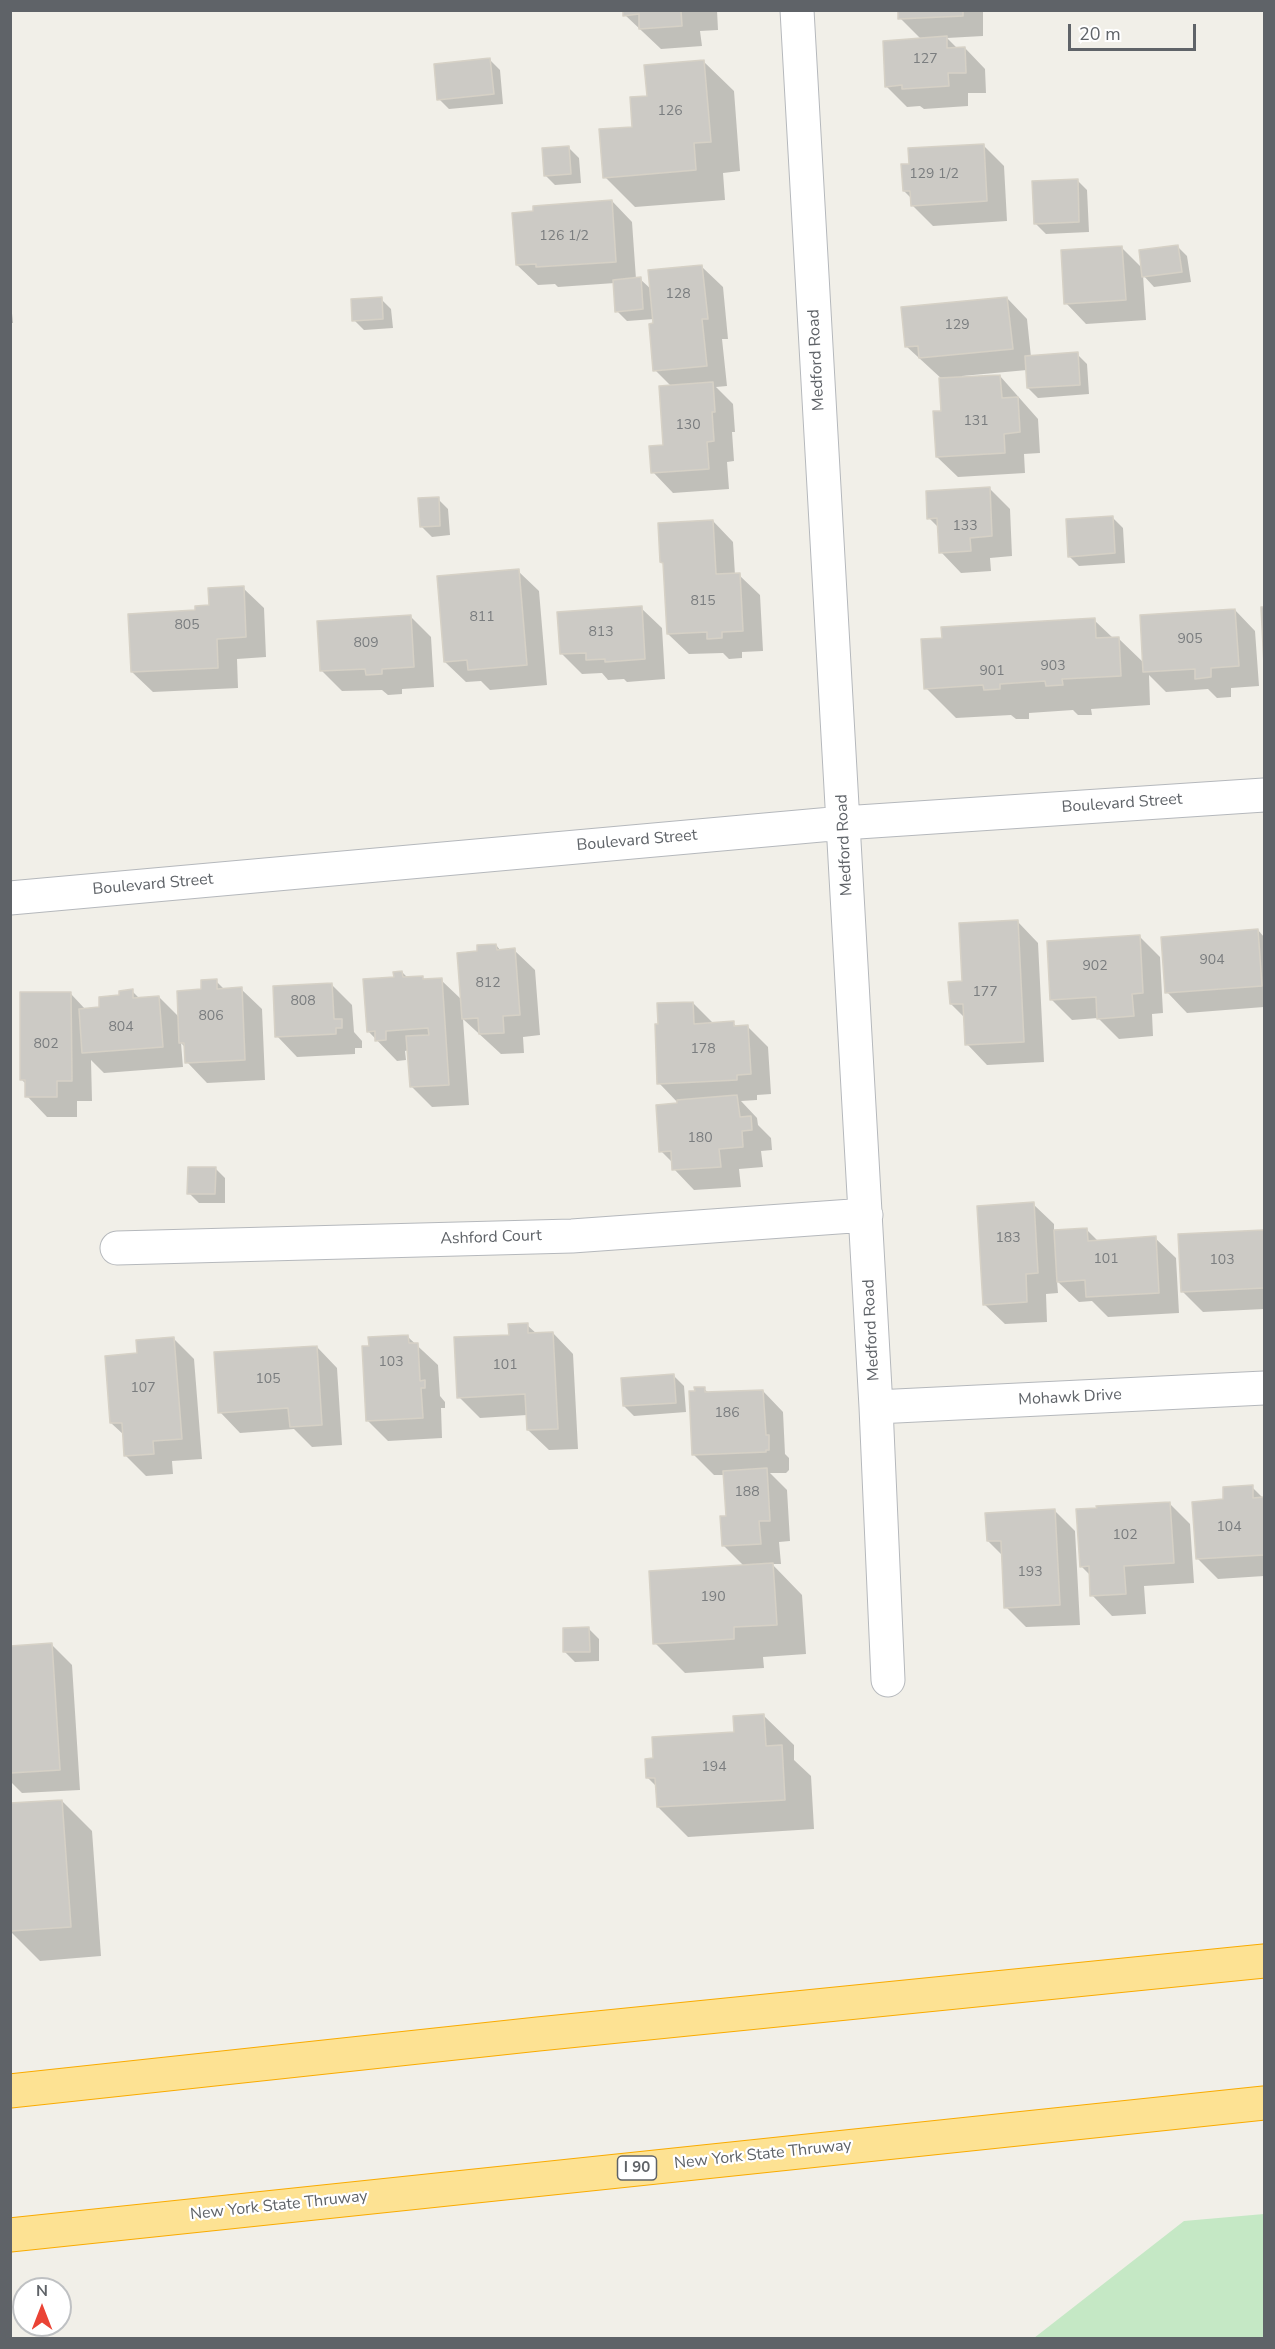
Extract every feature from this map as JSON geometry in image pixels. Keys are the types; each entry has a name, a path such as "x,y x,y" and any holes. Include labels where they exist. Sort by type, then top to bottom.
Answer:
{"highway":[{"path":"10,2091 1264,1961"},
{"name":"New York State Thruway","path":"10,2235 1264,2103"}],"street":[{"name":"Medford Road","path":"797,10 866,1215 888,1680"},
{"name":"Boulevard Street","path":"10,898 843,823 1264,795"},
{"name":"Ashford Court","path":"117,1248 572,1236 866,1215"},
{"name":"Mohawk Drive","path":"876,1407 1264,1388"}],"green space":[{"path":"1264,2214 1264,2338 1034,2338 1184,2221"}],"building":[{"path":"623,10 685,10 681,11 682,26 639,29 639,14 623,16"},
{"path":"898,10 963,10 963,16 898,19"},
{"path":"947,36 947,48 965,47 966,73 948,73 949,86 902,89 902,85 885,87 883,41"},
{"path":"490,58 494,94 437,100 434,64"},
{"path":"704,60 711,142 694,143 696,170 603,178 599,129 632,127 630,97 647,96 644,65"},
{"path":"984,144 987,201 911,206 910,191 903,191 901,164 909,164 908,148"},
{"path":"569,146 571,174 544,176 542,148"},
{"path":"1078,179 1079,222 1034,224 1032,181"},
{"path":"612,200 616,262 536,267 536,264 516,265 512,213 533,211 533,206"},
{"path":"1178,245 1182,272 1142,277 1139,250"},
{"path":"1122,246 1126,300 1064,304 1061,250"},
{"path":"702,265 708,319 702,319 707,366 653,371 649,324 653,323 648,270"},
{"path":"641,277 643,309 615,312 613,280"},
{"path":"382,297 383,319 352,321 351,299"},
{"path":"1007,297 1013,349 919,358 918,346 905,347 901,307"},
{"path":"1078,352 1080,385 1027,388 1025,356"},
{"path":"1000,375 1002,398 1018,397 1020,432 1004,434 1005,453 936,457 933,411 941,411 939,378"},
{"path":"713,382 714,441 707,442 709,469 651,473 649,446 663,445 659,386"},
{"path":"990,487 992,536 970,538 971,551 939,553 937,518 927,519 926,491"},
{"path":"439,497 440,526 420,527 418,498"},
{"path":"1113,516 1115,553 1068,557 1066,519"},
{"path":"713,520 716,574 740,573 743,631 722,632 722,638 707,639 707,632 667,634 658,523"},
{"path":"519,569 527,665 468,670 467,660 444,662 437,576"},
{"path":"244,586 246,637 217,639 218,668 131,672 128,614 195,610 195,606 209,605 208,588"},
{"path":"642,606 645,659 605,662 605,659 586,660 586,653 560,654 557,612"},
{"path":"1261,607 1264,607 1264,666"},
{"path":"1235,609 1239,666 1211,668 1211,677 1195,679 1195,669 1143,672 1140,615"},
{"path":"411,615 414,667 382,669 382,674 366,675 365,669 320,671 317,621"},
{"path":"1095,618 1096,638 1119,637 1121,676 1062,679 1063,685 1046,686 1045,681 1000,684 1000,689 984,690 983,685 924,689 921,639 942,638 941,627"},
{"path":"1018,920 1024,1042 965,1045 963,1004 950,1004 948,982 962,981 959,923"},
{"path":"1258,929 1262,986 1165,993 1161,937"},
{"path":"1140,935 1143,993 1132,994 1134,1016 1097,1019 1096,997 1050,1000 1047,941"},
{"path":"496,944 497,950 515,948 520,1015 503,1016 504,1033 479,1034 478,1018 462,1019 457,953 477,951 477,945"},
{"path":"402,971 403,977 442,978 449,1085 410,1087 406,1036 429,1035 428,1028 386,1031 386,1040 375,1041 375,1031 367,1032 363,979 394,977 393,972"},
{"path":"217,979 217,989 242,987 245,1060 185,1063 184,1043 179,1043 177,991 201,989 201,980"},
{"path":"332,983 334,1019 342,1019 342,1028 336,1028 336,1034 275,1037 273,986"},
{"path":"133,989 133,998 159,996 163,1047 82,1053 79,1009 99,1007 99,997 119,995 119,991"},
{"path":"20,992 71,992 72,1081 57,1081 57,1097 25,1097 25,1080 20,1080"},
{"path":"693,1002 694,1024 734,1021 734,1026 748,1025 751,1074 737,1075 737,1080 657,1084 655,1024 658,1024 657,1003"},
{"path":"737,1095 740,1117 751,1116 752,1130 742,1131 743,1147 719,1149 721,1167 672,1170 671,1151 659,1152 656,1105 677,1103 677,1100"},
{"path":"188,1167 216,1167 215,1194 187,1194"},
{"path":"1034,1202 1038,1273 1026,1274 1027,1302 983,1305 977,1206"},
{"path":"1087,1228 1088,1241 1156,1236 1159,1293 1086,1297 1085,1280 1057,1282 1054,1230"},
{"path":"1264,1230 1264,1288 1181,1292 1178,1234"},
{"path":"528,1323 528,1333 553,1332 558,1429 527,1430 525,1394 457,1398 454,1337 509,1335 508,1324"},
{"path":"408,1335 409,1343 418,1343 420,1381 425,1380 425,1388 421,1388 423,1418 366,1421 362,1346 369,1346 368,1337"},
{"path":"174,1337 182,1439 153,1441 154,1454 124,1456 122,1423 110,1423 105,1356 137,1353 136,1340"},
{"path":"317,1346 322,1425 290,1427 288,1408 218,1413 214,1352"},
{"path":"674,1374 676,1403 623,1406 621,1378"},
{"path":"694,1387 705,1387 705,1392 763,1390 769,1450 766,1452 692,1455 689,1391 695,1391"},
{"path":"767,1468 770,1521 759,1521 761,1544 722,1546 720,1516 726,1516 723,1471"},
{"path":"1253,1485 1253,1498 1264,1497 1264,1555 1196,1559 1192,1502 1223,1499 1223,1487"},
{"path":"1170,1502 1174,1563 1124,1566 1126,1594 1090,1596 1089,1566 1080,1567 1076,1509"},
{"path":"1055,1509 1060,1605 1004,1608 1001,1541 987,1541 985,1513"},
{"path":"773,1563 777,1625 734,1627 734,1639 653,1644 649,1571"},
{"path":"589,1627 590,1652 563,1652 563,1628"},
{"path":"52,1643 60,1770 10,1773 10,1646"},
{"path":"764,1714 766,1746 782,1745 785,1800 657,1807 655,1778 646,1778 645,1759 653,1758 652,1737 734,1732 733,1716"},
{"path":"62,1800 71,1927 10,1931 10,1803"}]}
